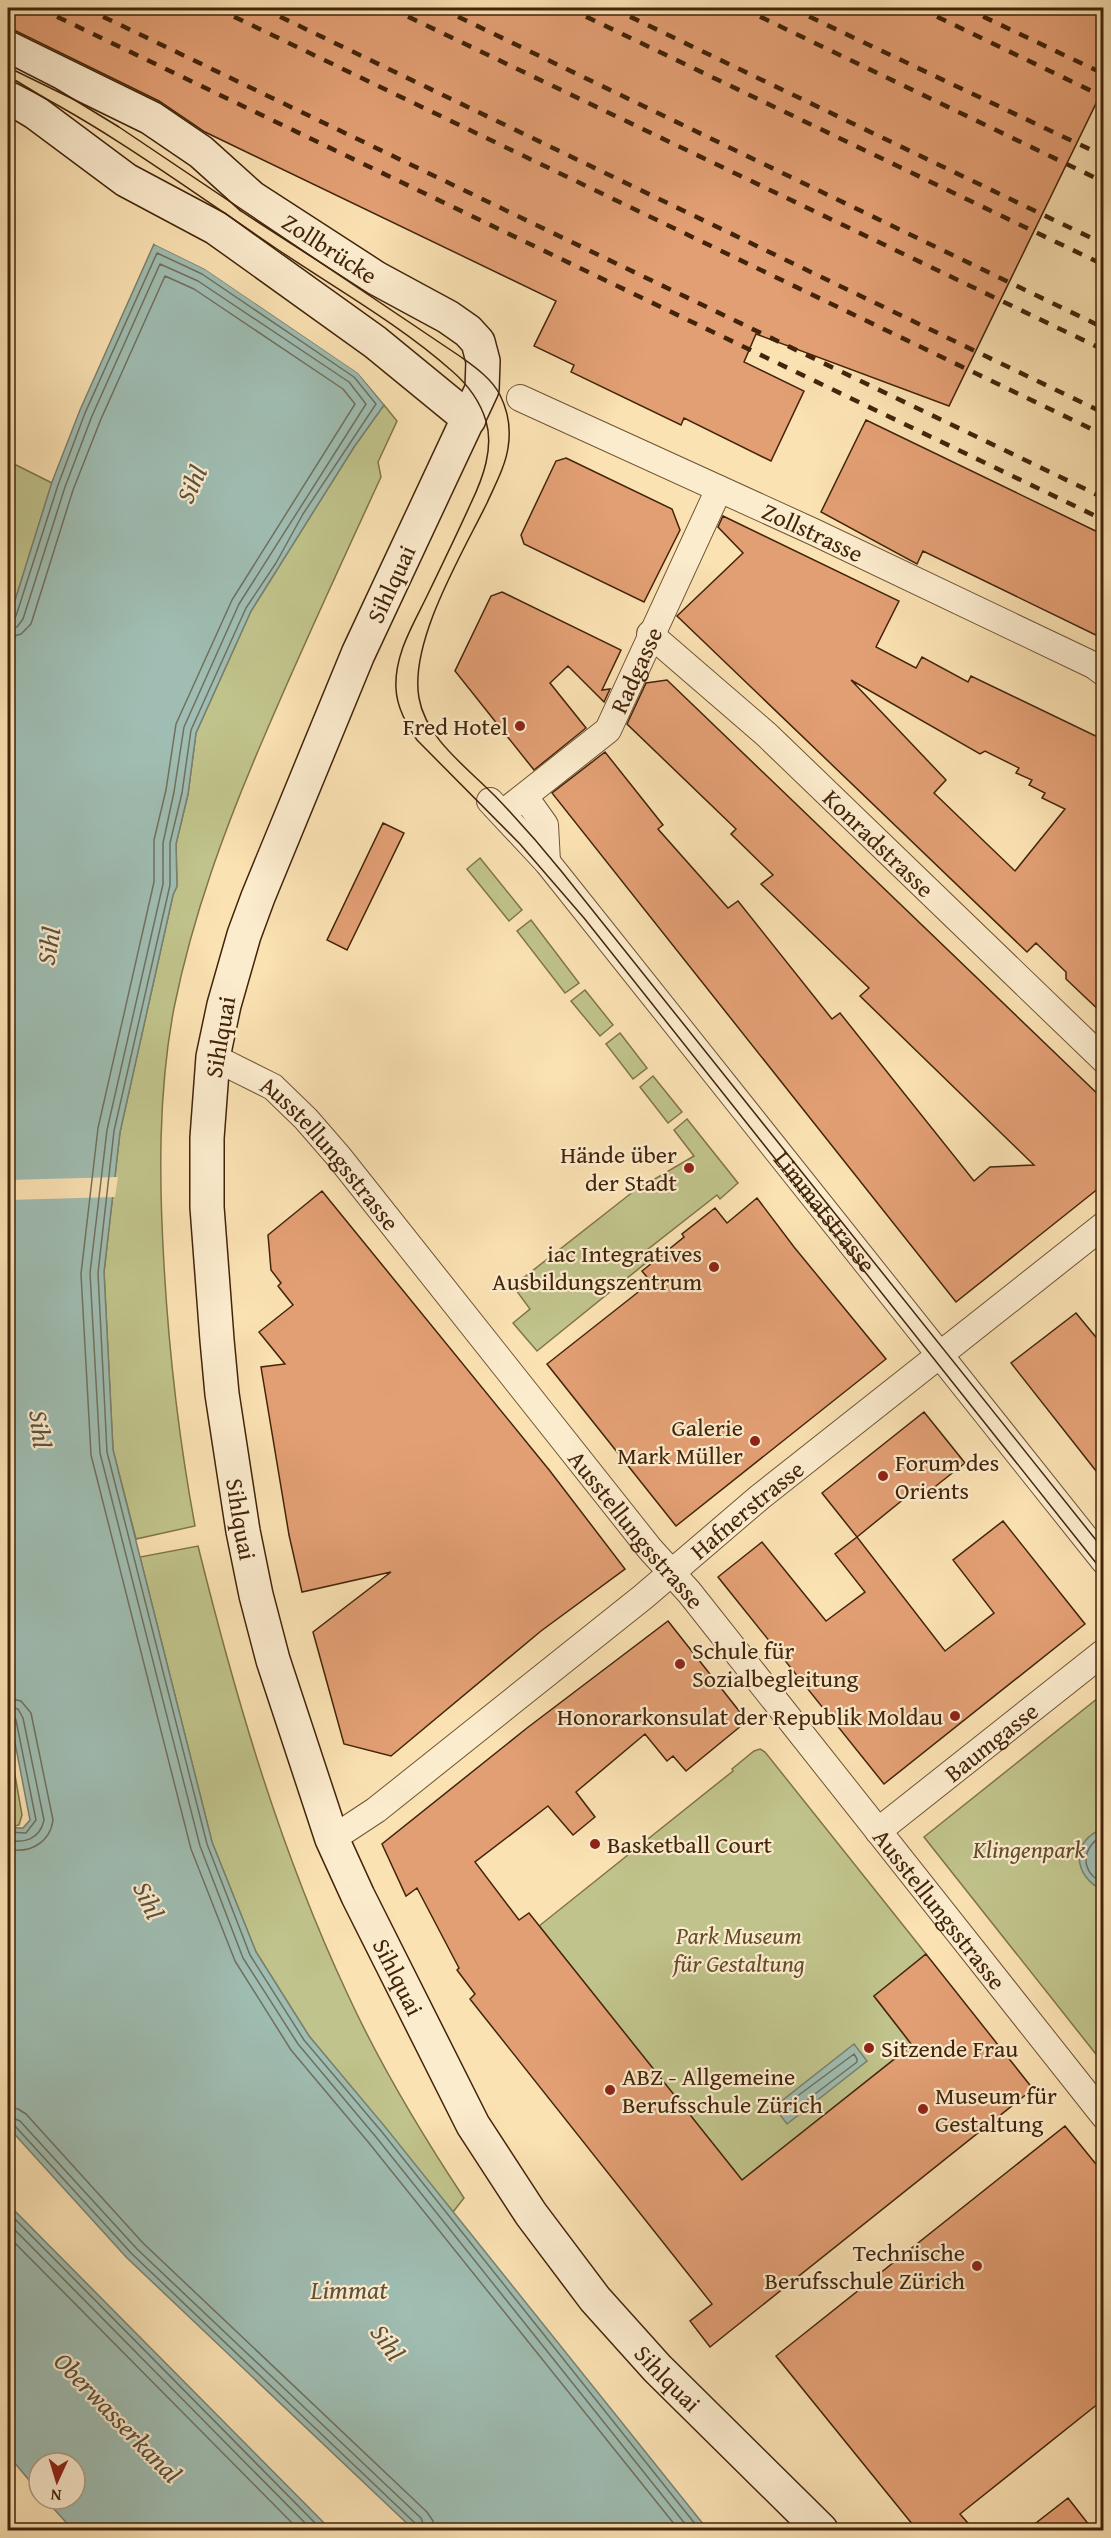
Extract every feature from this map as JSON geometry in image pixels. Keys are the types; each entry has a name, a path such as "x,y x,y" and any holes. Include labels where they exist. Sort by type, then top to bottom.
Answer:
{"street":[{"name":"Zollbrücke","path":"8,48 150,118 201,152 251,197 376,278 448,317 468,331 478,342 483,361 482,389"},
{"name":"Zollbrücke","path":"8,96 36,113 126,180 216,228 375,342 469,419"},
{"name":"Sihlquai","path":"482,389 358,654 258,897 244,935 224,1005 213,1057 207,1138 207,1207 222,1394 243,1531 273,1660 332,1839 473,2126 531,2214 595,2299 657,2368 821,2530"},
{"name":"Zollstrasse","path":"520,398 719,489 1082,660 1104,673"},
{"name":"Radgasse","path":"496,807 525,797 608,730 650,634 719,489"},
{"name":"Konradstrasse","path":"650,634 767,735 1104,1060"},
{"path":"525,797 545,825 547,862"},
{"name":"Limmatstrasse","path":"496,807 547,862 1104,1561"},
{"name":"Ausstellungsstrasse","path":"213,1057 273,1087 312,1126 1104,2116"},
{"name":"Hafnerstrasse","path":"332,1839 376,1810 671,1573 760,1497 939,1353 1104,1225"},
{"name":"Baumgasse","path":"878,1831 1104,1652"}],"green space":[{"path":"384,405 397,421 378,462 381,477 292,672 237,803 201,904 174,1008 162,1104 162,1233 175,1396 195,1526 136,1539 113,1450 104,1272 120,1132 173,895 177,886 176,844 188,794 196,733 251,611 354,447"},
{"path":"8,461 52,483 8,623"},
{"path":"480,858 522,910 509,921 467,869"},
{"path":"531,920 579,983 565,993 517,931"},
{"path":"585,990 613,1025 600,1036 571,1001"},
{"path":"620,1033 647,1068 633,1079 606,1044"},
{"path":"653,1076 682,1112 668,1123 640,1087"},
{"path":"687,1119 738,1183 720,1199 717,1195 647,1250 652,1258 537,1351 513,1323 530,1309 513,1286 634,1191 694,1156 674,1130"},
{"path":"198,1546 244,1717 280,1829 301,1884 347,1993 373,2046 417,2124 464,2198 453,2212 309,2036 256,1952 212,1842 140,1557"},
{"name":"Klingenpark","path":"1103,1694 1103,2063 924,1837"},
{"path":"8,1735 22,1815 19,1825 15,1826 8,1823"},
{"name":"Park Museum für Gestaltung","path":"760,1749 765,1752 926,1954 874,1996 912,2045 742,2180 539,1926 733,1771 732,1769 754,1751"}],"water":[{"path":"154,244 205,269 358,373 384,405 354,447 251,611 196,733 188,794 176,844 177,886 173,895 120,1132 104,1272 113,1450 212,1842 256,1952 309,2036 386,2128 708,2530 414,2530 127,2258 8,2127 8,1825 23,1828 30,1820 8,1707 8,623 52,482 80,410"},
{"path":"1104,1829 1103,1890 1086,1877 1079,1859 1085,1841 1092,1834"},
{"path":"854,2044 867,2061 787,2124 774,2107"},
{"name":"Oberwasserkanal","path":"8,2204 331,2530 73,2530 56,2511 87,2511 87,2451 27,2451 27,2478 8,2455"}],"pier":[{"path":"155,241 206,266 360,370 387,403 387,407 358,373 205,269 154,244"},
{"path":"118,1177 115,1197 8,1200 8,1180"}],"building":[{"path":"8,8 1104,8 1104,87 949,406 756,334 744,362 804,391 771,461 684,418 681,425 571,372 574,365 534,346 556,301 205,132 159,101 8,29"},
{"path":"866,420 1104,535 1104,639 923,551 917,564 821,512"},
{"path":"566,458 672,509 680,530 644,602 524,544 521,535 556,461"},
{"path":"723,516 899,601 876,647 916,668 922,657 968,682 971,676 1104,740 1104,1015 1066,979 1066,972 1036,943 1027,952 677,616 743,553 718,527","holes":["851,680 980,754 985,751 1019,768 1016,773 1032,780 1029,785 1045,793 1042,798 1065,809 1015,871 934,793 946,780"]},
{"path":"502,592 621,650 602,690 610,689 604,702 568,666 550,683 586,728 534,770 455,671 491,596"},
{"path":"667,680 1104,1100 1104,1184 956,1302 552,793 605,752 663,825 658,829 728,908 738,901 832,1019 840,1013 974,1181 990,1167 1034,1165 860,996 869,988 761,884 773,875 731,834 736,829 627,724 646,683"},
{"path":"383,823 404,833 347,950 327,940"},
{"path":"322,1191 550,1471 625,1569 541,1631 391,1756 344,1744 313,1632 391,1572 302,1592 289,1535 261,1367 285,1364 259,1332 293,1305 278,1286 281,1283 271,1270 268,1235"},
{"path":"757,1198 886,1359 676,1526 547,1364 651,1282 642,1271 684,1237 682,1234 715,1208 727,1223"},
{"path":"1076,1313 1104,1347 1104,1481 1011,1363"},
{"path":"924,1412 965,1463 927,1493 921,1485 857,1537 822,1493"},
{"path":"1003,1521 1085,1624 884,1784 718,1577 762,1542 826,1621 865,1592 835,1554 857,1537 945,1651 994,1613 953,1560"},
{"path":"668,1621 747,1721 686,1771 673,1756 667,1761 645,1734 576,1792 595,1817 573,1835 548,1806 475,1862 519,1920 529,1913 742,2180 912,2045 874,1996 926,1954 1033,2089 710,2347 690,2321 712,2304 470,1999 475,1994 457,1970 459,1968 417,1888 406,1896 382,1844 527,1728"},
{"name":"Technische Berufsschule Zürich","path":"1065,2126 1104,2174 1104,2399 960,2514 974,2530 917,2530 776,2356"},
{"path":"1068,2498 1093,2530 1027,2530"}],"tram line":[{"path":"8,64 55,88 119,127 461,357 483,374 497,389 505,408 509,428 505,462 440,599 422,651 418,676 419,698 430,727 450,752 505,806 554,862 1104,1550"},
{"path":"8,79 111,137 388,322 432,354 463,381 472,393 486,421 489,442 486,463 475,493 401,652 396,689 400,710 406,722 417,740 520,844 584,918 1104,1573"}],"railway":[{"path":"39,8 1104,520"},
{"path":"85,8 1104,498"},
{"path":"216,8 1104,435"},
{"path":"262,8 1104,413"},
{"path":"390,8 1104,350"},
{"path":"440,8 1104,328"},
{"path":"568,8 1104,265"},
{"path":"612,8 1104,244"},
{"path":"742,8 1104,182"},
{"path":"791,8 1104,156"},
{"path":"919,8 1104,97"},
{"path":"965,8 1104,74"},
{"path":"1094,8 1104,12"}],"place":[{"name":"Fred Hotel","path":"520,726"},
{"name":"Hände über der Stadt","path":"689,1168"},
{"name":"iac Integratives Ausbildungszentrum","path":"714,1267"},
{"name":"Galerie Mark Müller","path":"755,1441"},
{"name":"Forum des Orients","path":"883,1476"},
{"name":"Schule für Sozialbegleitung","path":"680,1664"},
{"name":"Honorarkonsulat der Republik Moldau","path":"955,1716"},
{"name":"Basketball Court","path":"595,1844"},
{"name":"Sitzende Frau","path":"869,2048"},
{"name":"ABZ - Allgemeine Berufsschule Zürich","path":"610,2090"},
{"name":"Museum für Gestaltung","path":"923,2109"},
{"name":"Technische Berufsschule Zürich","path":"977,2266"}],"water label":[{"name":"Sihl","path":"191,484"},
{"name":"Sihl","path":"48,946"},
{"name":"Sihl","path":"41,1429"},
{"name":"Sihl","path":"149,1900"},
{"name":"Limmat","path":"349,2289"},
{"name":"Sihl","path":"388,2342"}]}
